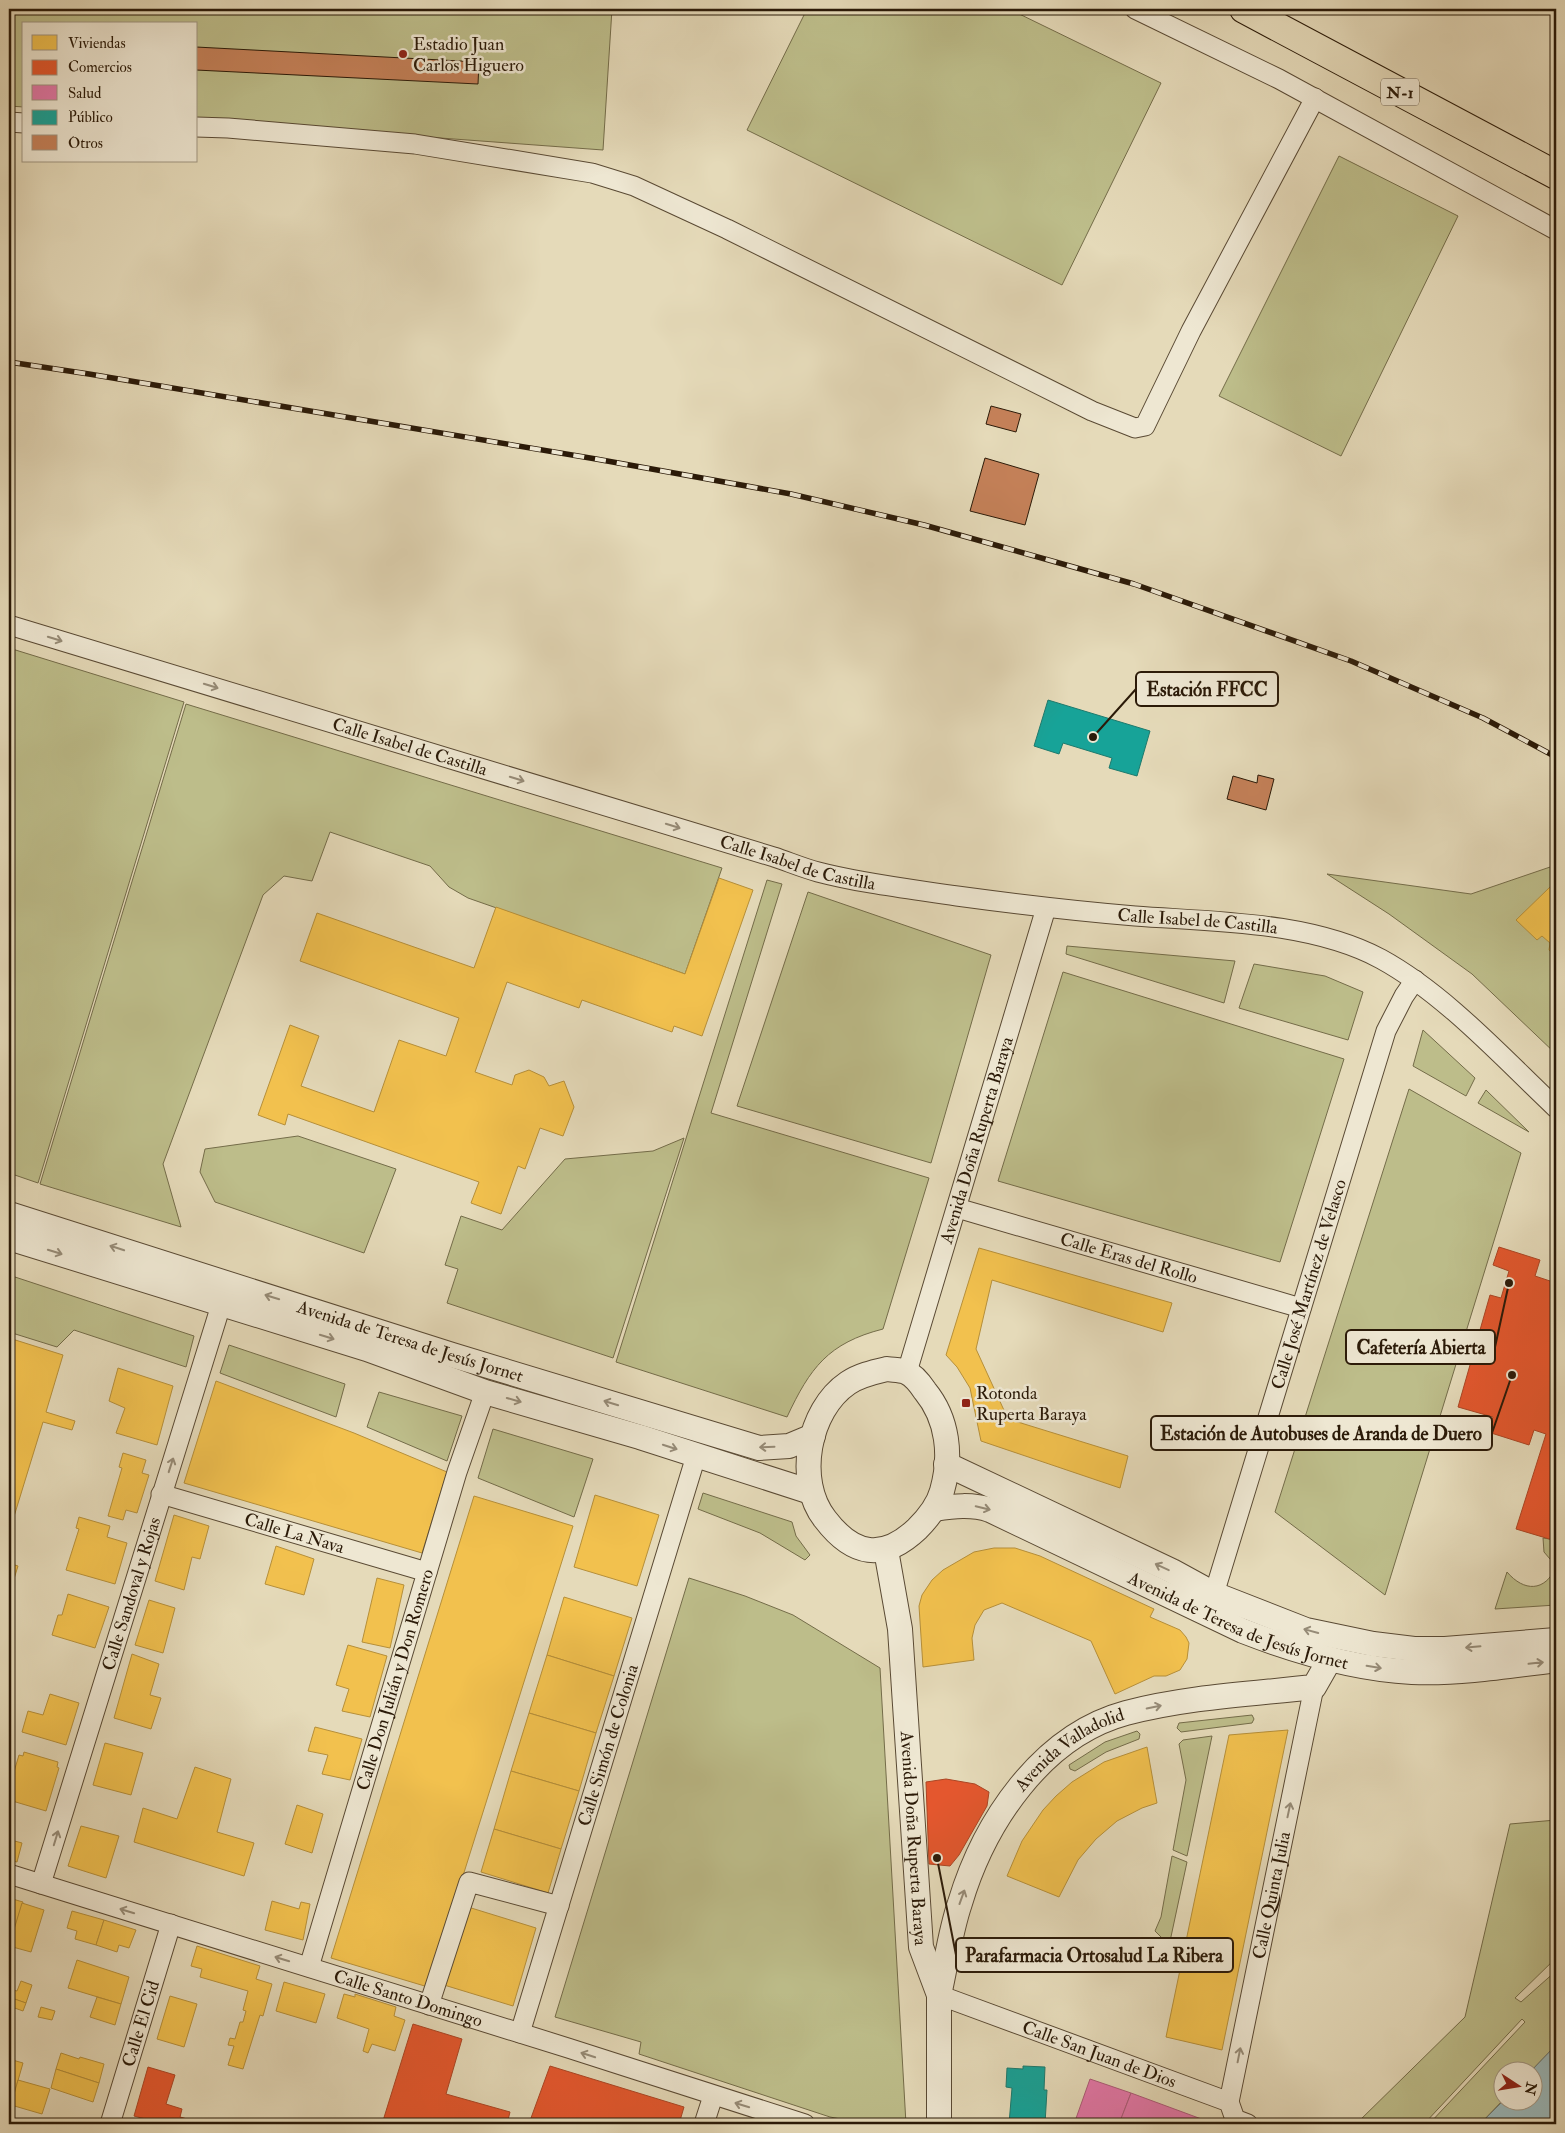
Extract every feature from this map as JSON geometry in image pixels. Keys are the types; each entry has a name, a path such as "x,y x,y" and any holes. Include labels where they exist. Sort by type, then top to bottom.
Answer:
{"highway":[{"name":"N-1","path":"1244,9 1556,174"}],"street":[{"path":"1135,9 1315,98 1556,230"},
{"path":"198,127 414,144 592,173 634,186 736,234 1092,411 1135,428 1145,426 1187,340 1315,98"},
{"path":"9,122 22,123"},
{"name":"Calle Isabel de Castilla","path":"9,625 755,851 817,872 878,885 1046,908 1252,925 1334,940 1371,954 1415,980 1464,1021 1556,1108"},
{"name":"Avenida Doña Ruperta Baraya","path":"907,1372 1046,908"},
{"name":"Calle José Martínez de Velasco","path":"1214,1594 1386,1031 1404,996 1415,980"},
{"name":"Calle Eras del Rollo","path":"957,1208 1301,1308"},
{"name":"Avenida de Teresa de Jesús Jornet","path":"9,1214 452,1355 759,1448 789,1446 814,1436"},
{"name":"Avenida de Teresa de Jesús Jornet","path":"9,1238 367,1349 485,1392 640,1437 811,1492"},
{"name":"Calle Sandoval y Rojas","path":"41,1884 221,1305"},
{"path":"887,1369 907,1372 921,1386 939,1411 947,1440 942,1492 935,1509 907,1538 886,1550 864,1549 849,1543 835,1531 823,1517 811,1492 808,1462 814,1436 820,1418 831,1399 848,1383 870,1372 887,1369"},
{"name":"Calle Don Julián y Don Romero","path":"309,1967 457,1472 485,1392"},
{"name":"Calle Simón de Colonia","path":"520,2033 696,1456"},
{"name":"Avenida de Teresa de Jesús Jornet","path":"946,1464 1172,1571 1214,1594 1306,1630 1373,1644 1414,1648 1445,1649 1556,1640"},
{"name":"Calle La Nava","path":"161,1494 427,1572"},
{"name":"Avenida de Teresa de Jesús Jornet","path":"935,1509 953,1506 979,1506 990,1510 1243,1631 1285,1648 1330,1659 1375,1668 1413,1672 1452,1671 1556,1660"},
{"name":"Avenida Doña Ruperta Baraya","path":"886,1550 900,1629 921,1947 940,1995 939,2124"},
{"path":"1314,1687 1330,1659"},
{"name":"Avenida Valladolid","path":"940,1995 960,1902 984,1842 1001,1813 1022,1785 1041,1764 1071,1739 1097,1724 1124,1714 1169,1704 1314,1687"},
{"name":"Calle Quinta Julia","path":"1228,2102 1314,1687"},
{"name":"Calle Santo Domingo","path":"9,1874 805,2124"},
{"path":"429,2005 468,1882 559,1906"},
{"name":"Calle El Cid","path":"110,2124 171,1924"},
{"name":"Calle San Juan de Dios","path":"940,1995 1228,2102"},
{"path":"704,2124 713,2096"},
{"path":"1228,2102 1235,2119 1248,2124"}],"green space":[{"name":"Estadio Juan Carlos Higuero","path":"9,9 612,9 603,150 198,120 198,22 22,22 22,107 9,106"},
{"path":"807,9 1009,9 1161,83 1062,285 747,130"},
{"path":"1339,156 1458,216 1341,456 1219,396"},
{"path":"9,648 184,702 38,1183 9,1173"},
{"path":"186,704 722,868 685,974 468,898 449,887 430,866 330,832 312,881 284,876 263,895 163,1164 181,1227 40,1184"},
{"path":"1556,865 1556,1054 1472,974 1389,914 1327,874 1471,894"},
{"path":"767,880 782,884 711,1113 929,1178 883,1329 848,1342 823,1360 804,1385 787,1417 616,1362"},
{"path":"808,892 991,955 931,1163 737,1106"},
{"path":"1067,946 1235,961 1224,1003 1066,954"},
{"path":"1254,964 1325,976 1363,992 1348,1040 1239,1008"},
{"path":"1063,972 1344,1059 1280,1262 998,1181"},
{"path":"1423,1030 1475,1078 1466,1096 1413,1066"},
{"path":"1409,1089 1521,1153 1385,1595 1275,1512"},
{"path":"1486,1090 1529,1132 1478,1103"},
{"path":"298,1136 396,1169 364,1253 215,1202 200,1172 205,1149"},
{"path":"684,1138 613,1358 447,1303 458,1269 445,1265 461,1216 502,1230 565,1159 653,1151"},
{"path":"15,1277 194,1336 186,1367 74,1330 57,1347 9,1332 9,1292"},
{"path":"229,1345 345,1384 336,1417 220,1373"},
{"path":"379,1392 462,1416 447,1461 367,1427"},
{"path":"493,1429 593,1459 574,1517 478,1478"},
{"path":"703,1493 792,1522 796,1536 810,1555 805,1560 760,1533 698,1509"},
{"path":"1543,1538 1556,1540 1556,1566 1544,1552"},
{"path":"1556,1567 1556,1605 1495,1609 1507,1572 1520,1583 1534,1586 1546,1581"},
{"path":"689,1578 745,1596 793,1615 880,1668 906,2124 867,2124 830,2117 639,2054 641,2042 555,2017"},
{"path":"1252,1715 1254,1719 1252,1723 1181,1732 1177,1728 1179,1723"},
{"path":"1137,1731 1140,1734 1139,1739 1106,1752 1075,1771 1070,1769 1069,1765 1105,1742"},
{"path":"1212,1736 1187,1856 1173,1850 1186,1780 1179,1744 1183,1740"},
{"path":"1556,1820 1556,1958 1515,1998 1521,2002 1556,1971 1556,2045 1542,2060 1492,2060 1493,2110 1480,2124 1429,2124 1525,2022 1522,2019 1424,2124 1356,2124 1465,2017 1510,1824"},
{"path":"1172,1856 1187,1862 1169,1946 1161,1944 1162,1938 1155,1931 1161,1917"}],"water":[{"path":"1556,2045 1556,2124 1480,2124 1494,2110 1542,2110 1542,2060"}],"building: Viviendas":[{"path":"719,878 753,890 702,1036 674,1026 672,1032 582,1000 579,1008 507,982 475,1072 512,1085 515,1075 529,1070 544,1077 549,1086 564,1081 574,1107 563,1136 540,1128 525,1169 518,1166 501,1214 471,1203 479,1182 288,1114 285,1125 258,1115 290,1025 319,1036 301,1086 374,1112 399,1040 446,1056 459,1018 300,961 317,913 474,968 496,907 685,974"},
{"path":"1550,887 1556,894 1556,957 1549,950 1550,943 1542,936 1537,940 1516,920"},
{"path":"979,1248 1172,1303 1163,1332 992,1280 976,1349 1008,1419 1128,1456 1120,1488 981,1441 970,1388 957,1367 946,1355"},
{"path":"9,1338 63,1355 46,1412 75,1421 72,1430 43,1422 12,1523 9,1523"},
{"path":"118,1368 173,1386 157,1445 116,1433 125,1408 109,1401"},
{"path":"216,1381 354,1433 447,1472 422,1553 184,1483"},
{"path":"123,1453 146,1460 142,1473 149,1475 137,1513 126,1510 123,1520 108,1516 122,1468 119,1467"},
{"path":"595,1495 659,1515 637,1586 574,1567"},
{"path":"474,1496 573,1526 428,1987 331,1958"},
{"path":"174,1515 209,1526 200,1559 192,1557 184,1590 155,1581"},
{"path":"79,1517 110,1526 107,1537 127,1543 115,1584 66,1570 79,1529 76,1528"},
{"path":"276,1546 314,1559 304,1595 265,1584"},
{"path":"994,1548 1015,1548 1040,1556 1154,1609 1150,1617 1180,1630 1186,1637 1189,1643 1187,1659 1180,1670 1166,1676 1154,1676 1115,1694 1091,1641 1002,1603 984,1610 975,1625 972,1638 974,1660 923,1667 919,1606 922,1595 932,1580 943,1570 974,1552"},
{"path":"9,1563 18,1566 9,1595"},
{"path":"377,1578 404,1585 390,1648 362,1642"},
{"path":"68,1594 109,1607 95,1648 52,1635 58,1615 62,1615"},
{"path":"564,1597 632,1618 614,1676 547,1655"},
{"path":"149,1600 175,1608 163,1653 135,1645"},
{"path":"348,1645 387,1656 370,1717 342,1711 349,1689 336,1685"},
{"path":"132,1654 159,1664 150,1695 161,1698 151,1729 114,1718"},
{"path":"547,1655 614,1676 596,1733 529,1713"},
{"path":"50,1694 79,1703 66,1745 22,1732 28,1711 43,1715"},
{"path":"529,1713 596,1733 579,1791 511,1771"},
{"path":"315,1727 362,1739 350,1780 322,1774 328,1755 308,1751"},
{"path":"1288,1730 1222,2050 1166,2037 1229,1735"},
{"path":"105,1743 143,1753 131,1795 93,1785"},
{"path":"1147,1747 1157,1803 1142,1808 1117,1821 1096,1839 1078,1860 1059,1897 1007,1876 1022,1841 1043,1810 1056,1796 1072,1782 1104,1762"},
{"path":"24,1752 58,1762 57,1767 59,1768 46,1811 9,1800 9,1774 13,1775 19,1755 23,1756"},
{"path":"195,1767 231,1779 217,1832 254,1843 244,1876 134,1842 143,1808 177,1819"},
{"path":"511,1771 579,1791 561,1849 494,1829"},
{"path":"297,1805 323,1814 312,1853 285,1844"},
{"path":"81,1826 119,1836 106,1878 68,1866"},
{"path":"494,1829 561,1849 548,1893 481,1872"},
{"path":"9,1837 12,1838 11,1840 22,1843 17,1862 9,1860"},
{"path":"9,1898 23,1902 9,1946"},
{"path":"272,1901 299,1909 301,1902 310,1904 303,1940 265,1930"},
{"path":"22,1903 44,1910 31,1952 9,1946"},
{"path":"468,1907 536,1928 513,2006 444,1985"},
{"path":"72,1911 104,1920 96,1945 75,1939 77,1931 67,1928"},
{"path":"104,1920 136,1930 129,1948 119,1945 117,1952 96,1945"},
{"path":"197,1946 260,1966 256,1979 272,1984 263,2016 260,2015 243,2069 228,2065 234,2046 228,2045 230,2038 235,2039 240,2022 243,2022 246,2011 243,2010 248,1991 200,1977 202,1969 191,1966"},
{"path":"77,1960 129,1977 121,2004 68,1988"},
{"path":"21,1981 32,1985 26,2003 11,1998 13,1990 17,1991"},
{"path":"284,1982 325,1994 316,2023 276,2011"},
{"path":"344,1994 355,1997 355,1994 396,2007 394,2016 405,2020 395,2051 372,2044 368,2053 363,2051 369,2029 337,2018"},
{"path":"170,1996 197,2004 184,2047 157,2039"},
{"path":"9,1997 26,2003 23,2011 9,2006"},
{"path":"97,1997 121,2004 115,2025 90,2017"},
{"path":"41,2007 55,2011 52,2020 38,2017"},
{"path":"61,2053 104,2064 99,2083 56,2069"},
{"path":"9,2059 23,2063 11,2105 9,2105"},
{"path":"56,2069 99,2083 93,2102 51,2088"},
{"path":"18,2080 50,2089 42,2114 11,2105"},
{"path":"724,2119 740,2124 722,2124"}],"building: Comercios":[{"path":"1499,1247 1540,1260 1535,1276 1556,1283 1556,1541 1516,1529 1546,1434 1534,1430 1529,1445 1488,1432 1493,1417 1458,1407 1490,1295 1501,1298 1509,1271 1493,1265"},
{"path":"946,1779 975,1784 989,1792 987,1806 959,1855 950,1866 929,1864 926,1782"},
{"path":"413,2024 462,2039 446,2094 510,2112 507,2124 382,2124"},
{"path":"550,2066 684,2107 679,2124 620,2124 608,2121 607,2124 551,2124 531,2118"},
{"path":"148,2067 175,2075 166,2104 182,2109 180,2117 191,2120 190,2124 165,2124 134,2116"}],"building: Salud":[{"path":"1090,2079 1131,2093 1119,2124 1074,2124"},
{"path":"1131,2093 1215,2124 1119,2124"}],"building: Público":[{"path":"1048,700 1150,731 1137,776 1109,768 1112,758 1063,743 1059,754 1034,746"},
{"path":"1023,2066 1045,2067 1044,2090 1047,2090 1045,2124 1009,2124 1012,2088 1006,2087 1007,2068 1023,2069"}],"building: Otros":[{"path":"198,47 479,62 478,84 198,70"},
{"path":"991,406 1021,414 1016,432 986,424"},
{"path":"985,458 1039,474 1025,525 970,511"},
{"path":"1258,775 1274,779 1266,810 1227,799 1233,776 1257,783"}],"railway":[{"path":"9,362 596,459 791,494 924,525 1134,584 1351,661 1483,718 1556,757"}],"place":[{"name":"Estadio Juan Carlos Higuero","path":"403,54"},
{"name":"Estación FFCC","path":"1093,737"},
{"name":"Cafetería Abierta","path":"1509,1283"},
{"name":"Estación de Autobuses de Aranda de Duero","path":"1512,1375"},
{"name":"Rotonda Ruperta Baraya","path":"966,1403"},
{"name":"Parafarmacia Ortosalud La Ribera","path":"937,1858"}]}
